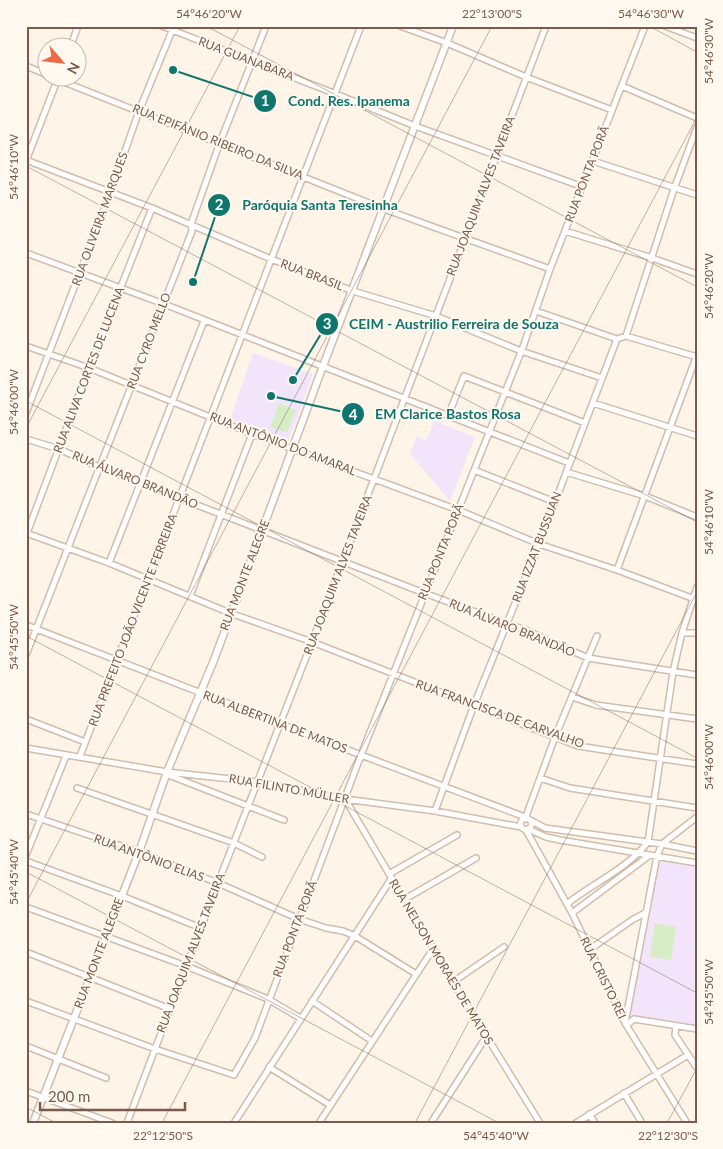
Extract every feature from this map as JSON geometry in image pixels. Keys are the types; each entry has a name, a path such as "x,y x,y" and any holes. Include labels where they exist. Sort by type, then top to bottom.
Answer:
{"street":[{"path":"74,38 78,26"},
{"name":"RUA GUANABARA","path":"162,26 173,28 415,126 582,187"},
{"name":"RUA CYRO MELLO","path":"26,654 192,231 191,224 219,145 266,26"},
{"name":"RUA PREFEITO JOÃO VICENTE FERREIRA","path":"80,756 361,26"},
{"path":"400,26 447,43 526,77 612,110"},
{"name":"RUA MONTE ALEGRE","path":"33,1123 122,896 167,773 200,693 453,26"},
{"name":"RUA JOAQUIM ALVES TAVEIRA","path":"127,1123 406,399 546,26"},
{"path":"636,26 644,28"},
{"path":"665,26 697,38"},
{"name":"RUA OLIVEIRA MARQUES","path":"26,413 111,191 139,111 173,28"},
{"name":"RUA PONTA PORÃ","path":"155,1049 234,1076 255,1038 268,999 361,755 490,431 550,269 644,28"},
{"path":"26,66 38,71"},
{"path":"622,86 697,118"},
{"path":"26,160 52,88"},
{"name":"RUA EPIFÂNIO RIBEIRO DA SILVA","path":"81,88 219,145 384,209 550,269"},
{"path":"626,336 674,189 697,127"},
{"name":"RUA BRASIL","path":"26,160 111,191 270,259 353,291 436,316 521,351 602,378"},
{"path":"592,161 697,195"},
{"name":"RUA ALIVA CORTES DE LUCENA","path":"27,533 152,208"},
{"path":"565,231 697,274"},
{"path":"26,253 164,304 569,463"},
{"path":"536,310 617,339 626,336 696,356 617,570"},
{"path":"109,563 204,321"},
{"name":"RUA IZZAT BUSSUAN","path":"435,810 617,339"},
{"name":"RUA ANTÔNIO DO AMARAL","path":"26,346 89,368 252,434 458,510 539,544 695,599"},
{"path":"448,416 464,376 585,423"},
{"path":"593,402 697,436"},
{"path":"190,596 252,434"},
{"name":"RUA ÁLVARO BRANDÃO","path":"26,439 59,449 179,499 506,623 588,658 697,675"},
{"path":"474,470 555,502"},
{"path":"566,472 645,496 697,517"},
{"name":"RUA FRANCISCA DE CARVALHO","path":"27,533 109,563 230,613 312,642 392,675 578,746 697,764"},
{"path":"567,904 583,890 595,884 639,853 648,842 673,672 682,633 695,599 697,587"},
{"name":"RUA ALBERTINA DE MATOS","path":"26,625 443,786 545,828 662,844 697,851"},
{"path":"682,633 697,633"},
{"path":"527,819 532,824 525,828 522,821 527,819 555,737 597,636"},
{"path":"572,697 596,705 697,719"},
{"path":"26,719 85,742"},
{"name":"RUA FILINTO MÜLLER","path":"26,748 66,756 80,756 167,773 258,782 344,800 435,810 525,828 546,837 560,840 697,863"},
{"path":"26,855 66,756"},
{"path":"167,773 284,820"},
{"path":"540,778 570,788 697,808"},
{"path":"77,788 234,843 262,856"},
{"name":"RUA NELSON MORAES DE MATOS","path":"344,800 486,1037 540,1123"},
{"name":"RUA ANTÔNIO ELIAS","path":"26,814 138,852 299,918 326,928 343,931 355,936 416,974"},
{"path":"626,1024 657,856 662,844 697,817"},
{"name":"RUA CRISTO REI","path":"525,828 572,913 626,1024 687,1123"},
{"path":"234,1123 300,1018 355,936 390,877 457,835"},
{"path":"572,913 650,855"},
{"path":"405,900 476,858"},
{"path":"26,861 122,896 201,928"},
{"path":"26,907 186,966 268,999 300,1018"},
{"path":"589,950 645,913"},
{"path":"453,982 504,946"},
{"path":"319,1123 433,949"},
{"path":"26,952 170,1009"},
{"path":"26,1001 155,1049"},
{"path":"312,1001 372,1041"},
{"path":"626,1024 634,1019 697,1029"},
{"path":"676,1026 675,1035 697,1068"},
{"path":"431,1123 486,1037"},
{"path":"26,1046 106,1078"},
{"path":"576,1123 688,1055"},
{"path":"269,1067 330,1105"},
{"path":"26,1091 112,1123"},
{"path":"624,1093 642,1123"},
{"path":"589,1114 595,1123"}],"shaded area":[{"path":"253,353 313,374 289,440 230,419"},
{"path":"435,421 475,437 450,501 410,454 417,436 426,440"},
{"path":"657,856 697,863 697,1029 634,1019 627,1025"}],"green space":[{"path":"279,403 296,410 287,433 270,427"},
{"path":"655,923 676,927 671,960 650,957"}],"place":[{"name":"Cond. Res. Ipanema","path":"173,70"},
{"name":"Paróquia Santa Teresinha","path":"193,282"},
{"name":"CEIM - Austrilio Ferreira de Souza","path":"293,380"},
{"name":"EM Clarice Bastos Rosa","path":"271,396"}]}
